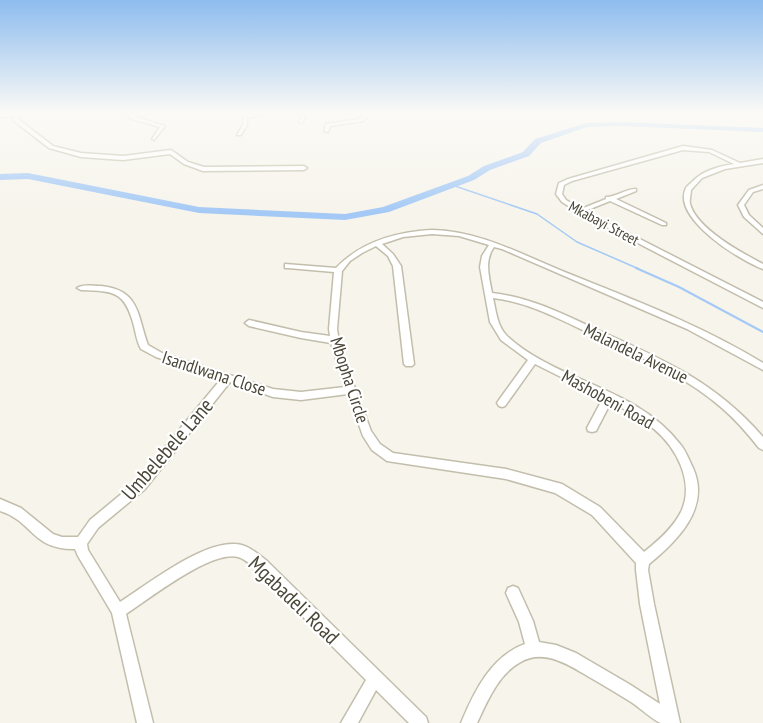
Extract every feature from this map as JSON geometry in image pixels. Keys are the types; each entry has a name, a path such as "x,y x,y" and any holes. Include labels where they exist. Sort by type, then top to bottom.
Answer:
{"street":[{"path":"50,146 81,155 123,158 171,152 186,163 203,169 304,168"},
{"name":"Mkabayi Street","path":"738,164 710,151 686,148 587,174 564,182 558,191 564,201 580,211 763,305"},
{"path":"763,161 712,170 696,178 687,187 686,202 695,219 717,240 763,267"},
{"path":"763,187 750,192 741,205 746,216 763,232"},
{"path":"580,211 608,198 634,190"},
{"path":"608,198 664,224"},
{"path":"288,267 338,270 354,256 408,233 438,231 463,234 693,328 763,367"},
{"path":"378,244 391,255 397,266 409,364"},
{"name":"Mashobeni Road","path":"492,245 485,253 483,265 493,318 499,332 534,359 650,420 667,434 687,464 693,486 687,517 668,541 643,561"},
{"name":"Mbopha Circle","path":"338,270 334,339 367,433 383,454 401,460 506,474 558,488 596,511 643,561"},
{"name":"Isandlwana Close","path":"81,288 108,289 125,296 132,305 142,342 147,350 227,379 284,394 312,395 350,390"},
{"name":"Malandela Avenue","path":"489,295 523,300 690,378 732,410 763,445"},
{"path":"249,323 301,335 334,339"},
{"path":"502,403 534,359"},
{"name":"Umbelebele Lane","path":"81,543 94,524 141,484 227,379"},
{"path":"592,428 609,397"},
{"path":"0,506 22,514 45,537 57,542 81,543 82,552 118,611 145,723"},
{"name":"Mgabadeli Road","path":"118,611 212,553 233,549 243,552 262,566 420,723"},
{"path":"643,561 647,604 671,722"},
{"path":"513,593 526,621 534,650"},
{"path":"469,723 489,682 499,668 522,653 534,650 557,652 571,659 638,696 671,722"},
{"path":"349,723 375,678"}],"waterway":[{"path":"0,177 28,176 199,210 345,217 385,210 471,178 487,168 526,154 534,146"},
{"path":"452,185 537,214 577,242 639,269"},
{"path":"636,268 679,287 763,332"}]}
